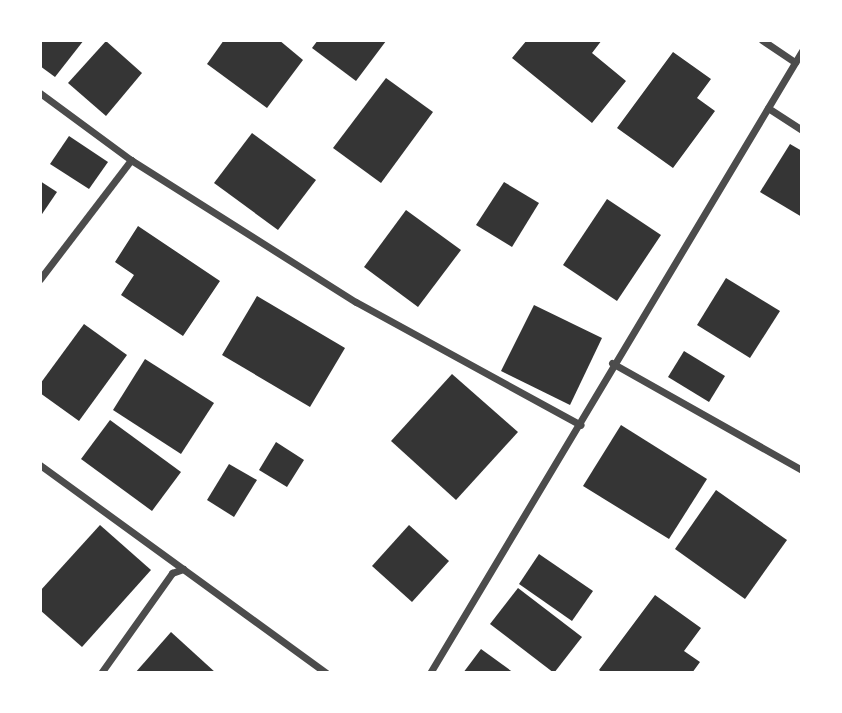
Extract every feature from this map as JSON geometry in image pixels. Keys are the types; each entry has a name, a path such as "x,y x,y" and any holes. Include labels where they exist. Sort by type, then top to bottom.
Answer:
{"street":[{"path":"762,40 795,62"},
{"path":"430,673 581,425 612,363 802,51"},
{"path":"40,93 131,160 356,302 581,425"},
{"path":"768,108 802,130"},
{"path":"40,279 131,160"},
{"path":"612,363 802,470"},
{"path":"40,465 326,673"},
{"path":"102,673 172,573 183,569"}],"building":[{"path":"40,40 84,40 55,77 40,66"},
{"path":"224,40 279,40 303,60 267,108 207,64"},
{"path":"318,40 386,41 356,81 312,48"},
{"path":"527,40 602,40 592,53 626,81 592,123 512,58"},
{"path":"106,41 142,73 106,116 68,83"},
{"path":"673,52 711,79 697,98 715,111 673,168 617,128"},
{"path":"386,78 433,112 381,183 333,148"},
{"path":"252,133 316,180 278,230 214,183"},
{"path":"69,136 108,162 89,189 50,164"},
{"path":"790,144 802,151 802,217 760,192"},
{"path":"40,181 57,192 40,217"},
{"path":"504,182 539,203 512,247 476,225"},
{"path":"607,199 661,235 617,301 563,265"},
{"path":"406,210 461,250 418,307 364,267"},
{"path":"138,226 220,281 183,336 121,295 134,275 115,262"},
{"path":"726,278 780,311 750,358 697,325"},
{"path":"257,296 345,348 310,407 222,355"},
{"path":"534,305 602,338 570,405 501,371"},
{"path":"84,324 127,355 79,421 40,393 40,384"},
{"path":"684,351 725,376 709,402 668,377"},
{"path":"145,359 214,403 181,454 113,410"},
{"path":"452,374 518,432 456,500 391,441"},
{"path":"110,420 181,472 152,511 81,459"},
{"path":"621,425 707,479 669,539 583,486"},
{"path":"276,442 304,460 287,487 259,470"},
{"path":"229,464 257,480 234,517 207,500"},
{"path":"716,490 787,540 745,599 675,549"},
{"path":"100,525 151,570 82,647 40,610 40,591"},
{"path":"409,525 449,561 412,602 372,566"},
{"path":"539,554 593,591 572,621 519,584"},
{"path":"518,588 582,637 554,673 490,624"},
{"path":"655,595 701,628 684,651 700,662 692,673 603,673 599,670"},
{"path":"171,632 216,673 135,673"},
{"path":"481,649 514,673 463,673"}]}
